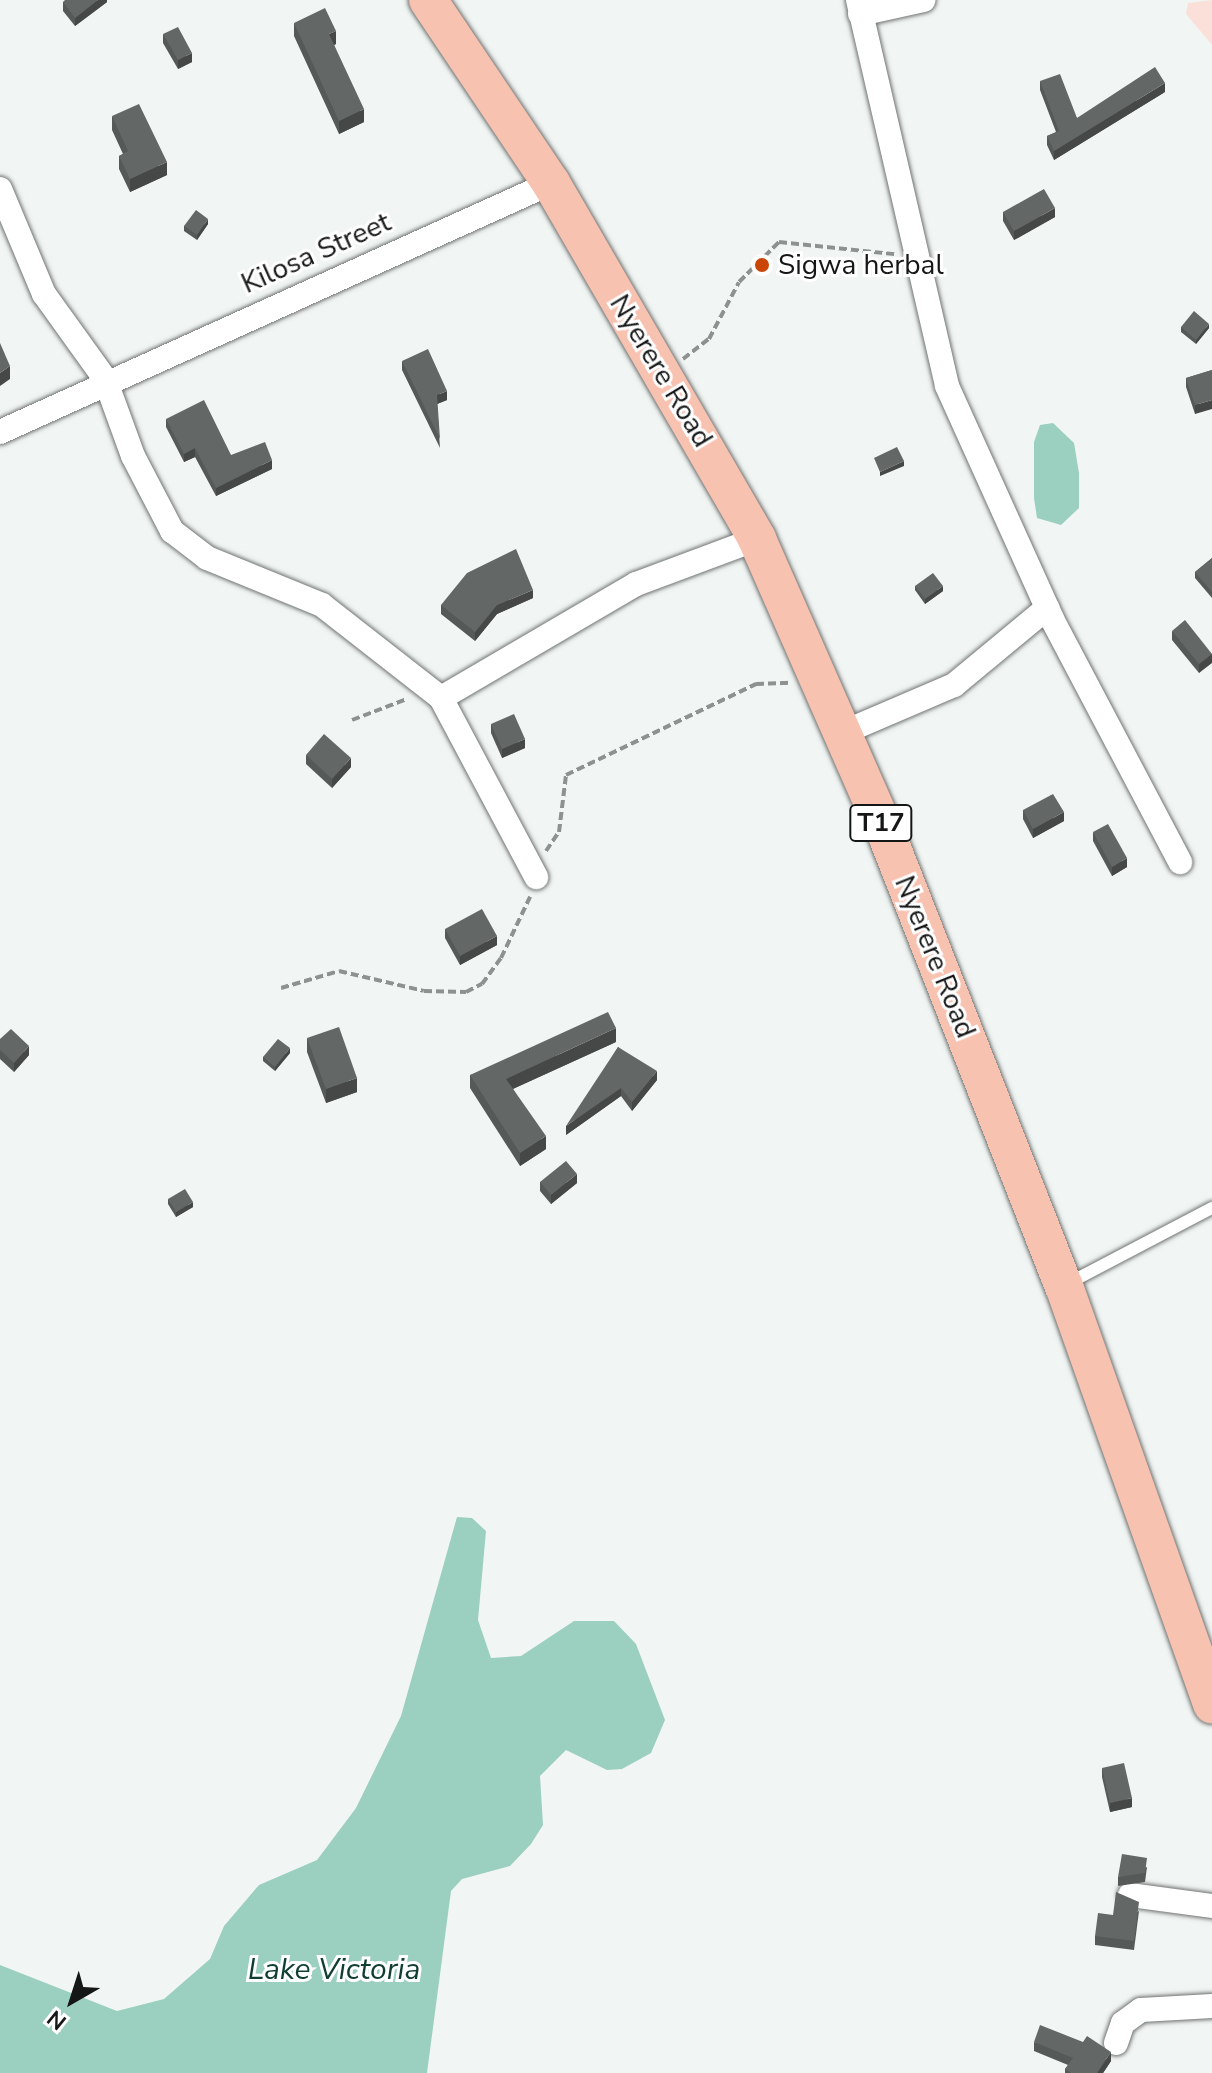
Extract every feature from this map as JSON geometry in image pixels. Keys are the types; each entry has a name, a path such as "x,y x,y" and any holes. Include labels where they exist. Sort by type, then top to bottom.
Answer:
{"main road":[{"name":"Nyerere Road","path":"428,0 551,183 757,539 842,733 1064,1286 1212,1705"}],"street":[{"path":"923,0 859,7 904,188 913,257 947,386 1047,608 1180,862"},
{"name":"Kilosa Street","path":"0,432 105,379 551,183"},
{"path":"0,189 50,303 105,379 133,456 172,531 207,558 322,605 441,698 536,877"},
{"path":"441,698 636,584 757,539"},
{"path":"842,733 954,685 1047,608"},
{"path":"1130,1895 1212,1906"},
{"path":"1116,2043 1123,2023 1141,2010 1212,2006"}],"lane":[{"path":"1064,1286 1212,1208"}],"path":[{"path":"659,371 709,339 739,282 779,242 913,257"},
{"path":"281,988 339,971 424,991 466,992 482,984 501,958 559,832 566,775 767,680 824,692"},
{"path":"352,720 378,706 441,698"}],"shaded area":[{"path":"1212,0 1212,45 1186,14 1188,3"}],"water":[{"path":"1053,423 1074,443 1079,473 1079,508 1061,525 1037,518 1034,498 1034,442 1040,425"},
{"name":"Lake Victoria","path":"457,1517 472,1518 486,1531 478,1620 491,1658 521,1656 574,1621 614,1621 636,1644 665,1720 651,1753 622,1769 607,1770 566,1750 540,1776 543,1825 531,1844 510,1866 462,1879 451,1891 427,2073 0,2073 0,1965 117,2011 164,1999 210,1959 224,1926 259,1885 317,1860 356,1808 401,1716"}],"building":[{"path":"98,0 75,18 63,2"},
{"path":"325,8 336,31 329,34 364,109 339,121 294,23"},
{"path":"178,27 192,53 178,60 163,34"},
{"path":"1155,67 1165,83 1054,151 1047,136 1059,131 1040,81 1060,74 1077,118"},
{"path":"139,104 167,162 130,179 119,156 128,151 112,116"},
{"path":"1044,189 1055,208 1014,231 1003,212"},
{"path":"196,210 208,219 197,235 184,226"},
{"path":"1194,311 1209,324 1196,340 1181,327"},
{"path":"0,343 10,366 0,373"},
{"path":"428,349 447,391 437,395 440,439 402,361"},
{"path":"1212,370 1212,400 1195,405 1186,378"},
{"path":"204,400 231,455 265,442 272,460 216,488 195,448 184,454 166,419"},
{"path":"897,447 904,461 880,472 874,458"},
{"path":"516,549 533,590 497,605 475,632 441,605 467,573"},
{"path":"1212,558 1212,592 1195,572"},
{"path":"933,573 943,586 925,599 915,586"},
{"path":"1185,620 1212,654 1199,664 1172,631"},
{"path":"514,714 525,739 502,749 491,724"},
{"path":"324,734 351,758 332,779 306,755"},
{"path":"1053,794 1064,812 1033,829 1023,810"},
{"path":"1108,824 1127,858 1112,867 1093,832"},
{"path":"482,909 497,936 460,956 445,929"},
{"path":"608,1012 616,1028 506,1079 546,1136 520,1153 470,1075"},
{"path":"339,1027 357,1078 326,1089 307,1038"},
{"path":"11,1029 29,1046 14,1063 0,1050 0,1039"},
{"path":"278,1039 290,1048 275,1067 263,1057"},
{"path":"618,1047 657,1071 632,1102 621,1088 566,1126"},
{"path":"566,1161 577,1174 551,1195 540,1182"},
{"path":"185,1189 193,1202 176,1212 168,1199"},
{"path":"1124,1763 1132,1798 1110,1803 1102,1768"},
{"path":"1122,1854 1147,1858 1145,1873 1118,1877"},
{"path":"1116,1892 1139,1902 1134,1941 1095,1936 1098,1913 1113,1915"},
{"path":"1040,2025 1083,2042 1087,2036 1111,2052 1097,2073 1071,2073 1065,2069 1073,2058 1034,2042"}],"place":[{"name":"Sigwa herbal","path":"762,265"}]}
